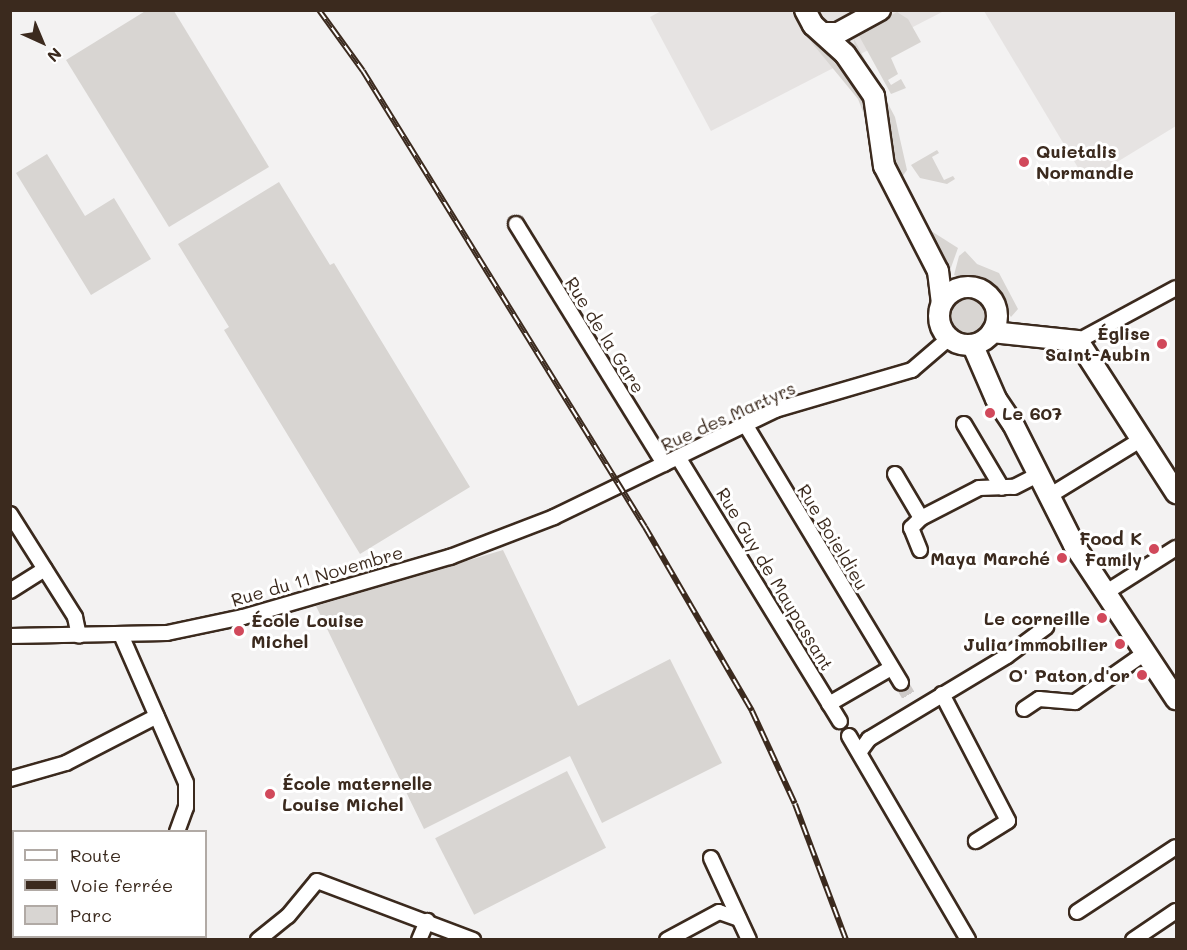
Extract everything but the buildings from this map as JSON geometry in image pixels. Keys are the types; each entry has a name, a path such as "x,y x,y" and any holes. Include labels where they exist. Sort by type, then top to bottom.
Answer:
{"main road":[{"path":"805,10 813,25 826,33 863,77 873,96 884,166 938,271 942,302 938,318 948,339 960,345 973,346 992,332 1028,333 1078,341 1176,493"},
{"path":"826,33 838,33 880,10"},
{"path":"938,271 959,288"},
{"path":"942,302 959,288 973,287 986,292 998,310 1028,333"},
{"path":"992,332 998,310"},
{"path":"973,346 996,399 1014,424 1049,496 1106,593 1176,699"}],"street":[{"name":"Rue de la Gare","path":"516,224 664,464"},
{"path":"1078,341 1176,288"},
{"name":"Rue des Martyrs","path":"619,486 745,424 806,399 912,370 948,339"},
{"name":"Rue Boieldieu","path":"745,424 901,683"},
{"path":"964,424 1002,488"},
{"path":"1049,496 1142,439"},
{"name":"Rue Guy de Maupassant","path":"678,457 840,721"},
{"path":"895,474 921,518"},
{"path":"920,550 911,528 921,518 979,488 1002,488 1038,475"},
{"name":"Rue du 11 Novembre","path":"10,636 122,637 167,633 243,617 450,557 534,526 619,486"},
{"path":"10,514 75,617 79,636"},
{"path":"1106,593 1172,551"},
{"path":"10,591 45,569"},
{"path":"861,750 869,739 912,704 942,693 1007,656 1046,627"},
{"path":"122,637 186,783 186,807 177,830"},
{"path":"1024,709 1039,699 1075,702 1146,653"},
{"path":"829,704 891,668"},
{"path":"942,693 1008,821 976,841"},
{"path":"10,779 66,763 157,716"},
{"path":"849,736 861,750 864,764 969,939"},
{"path":"1077,912 1176,847"},
{"path":"711,858 749,939"},
{"path":"258,939 288,916 317,881 473,939"},
{"path":"1133,939 1176,911"},
{"path":"667,939 719,912 739,919"},
{"path":"419,939 427,921"}],"shaded area":[{"path":"663,10 944,11 711,131 650,17"},
{"path":"984,11 1176,11 1176,126 1086,181"}],"green space":[{"path":"147,10 174,11 269,167 169,227 66,60"},
{"path":"897,12 908,19 921,42 891,58 898,74 888,80 891,85 901,79 906,88 891,94 858,34"},
{"path":"801,18 815,44 843,67 869,101 870,130 858,99 812,43"},
{"path":"854,39 895,117 907,170 902,177 896,178 877,85 855,52"},
{"path":"937,150 939,153 932,157 944,180 953,176 955,179 947,184 920,178 911,165"},
{"path":"47,154 85,216 114,198 151,259 91,295 16,173"},
{"path":"279,182 330,265 334,263 470,487 360,554 224,330 229,327 178,244"},
{"path":"928,229 958,248 949,273 923,232"},
{"path":"965,251 977,264 999,273 1018,309 1011,317 991,289 954,275 959,256"},
{"path":"967,295 982,301 988,316 982,331 967,337 952,331 946,316 952,301"},
{"path":"503,550 578,706 670,659 722,763 602,823 570,756 424,829 316,606"},
{"path":"567,771 606,848 474,915 435,838"}],"tunnel":[{"path":"901,683 910,698"}],"railway":[{"path":"319,10 363,71 645,527 752,711 795,804 846,940"}],"place":[{"name":"Quietalis Normandie","path":"1024,162"},
{"name":"Église Saint-Aubin","path":"1162,344"},
{"name":"Le 607","path":"990,413"},
{"name":"Food K Family","path":"1154,549"},
{"name":"Maya Marché","path":"1062,558"},
{"name":"Le corneille","path":"1102,618"},
{"name":"École Louise Michel","path":"239,631"},
{"name":"Julia immobilier","path":"1120,644"},
{"name":"O' Paton d'or","path":"1142,675"},
{"name":"École maternelle Louise Michel","path":"270,794"}]}
